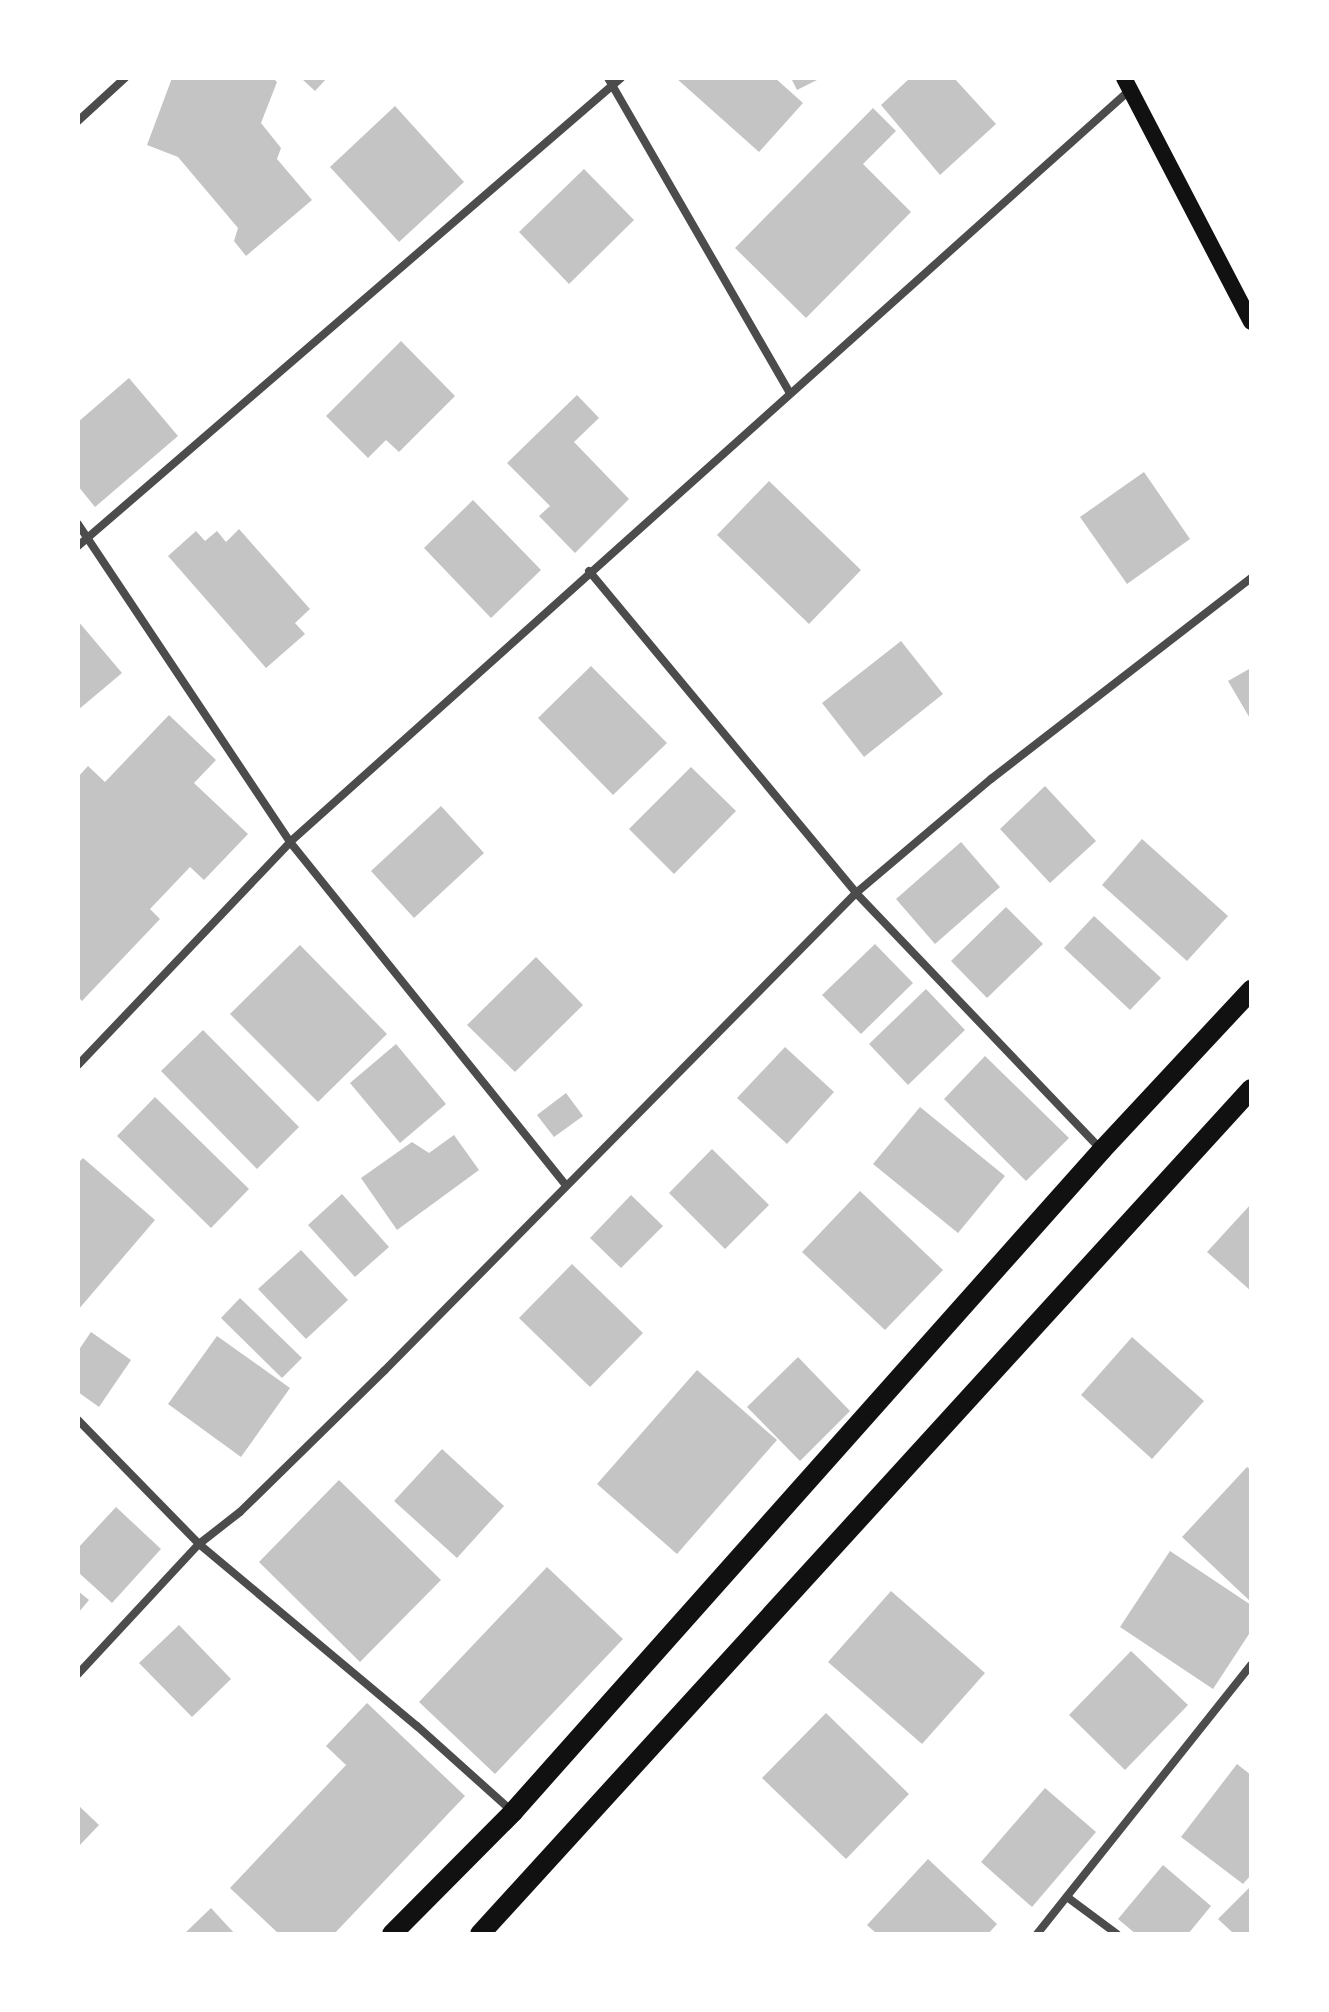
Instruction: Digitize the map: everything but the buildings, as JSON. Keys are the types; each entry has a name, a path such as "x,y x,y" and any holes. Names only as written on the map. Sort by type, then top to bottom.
{"main road":[{"path":"1127,84 1251,322"},
{"path":"392,1934 513,1812 1102,1150 1251,990"},
{"path":"480,1934 1251,1089"}],"street":[{"path":"78,121 125,78"},
{"path":"78,546 610,82 621,78"},
{"path":"610,82 790,393"},
{"path":"80,1059 290,842 790,393 1127,84"},
{"path":"78,524 290,842 566,1185"},
{"path":"589,571 856,893 1102,1150"},
{"path":"78,1674 199,1544 251,1501 856,893 991,779 1251,578"},
{"path":"78,1420 199,1544 417,1726 513,1812"},
{"path":"1037,1934 1251,1665"},
{"path":"1067,1897 1117,1934"}]}
